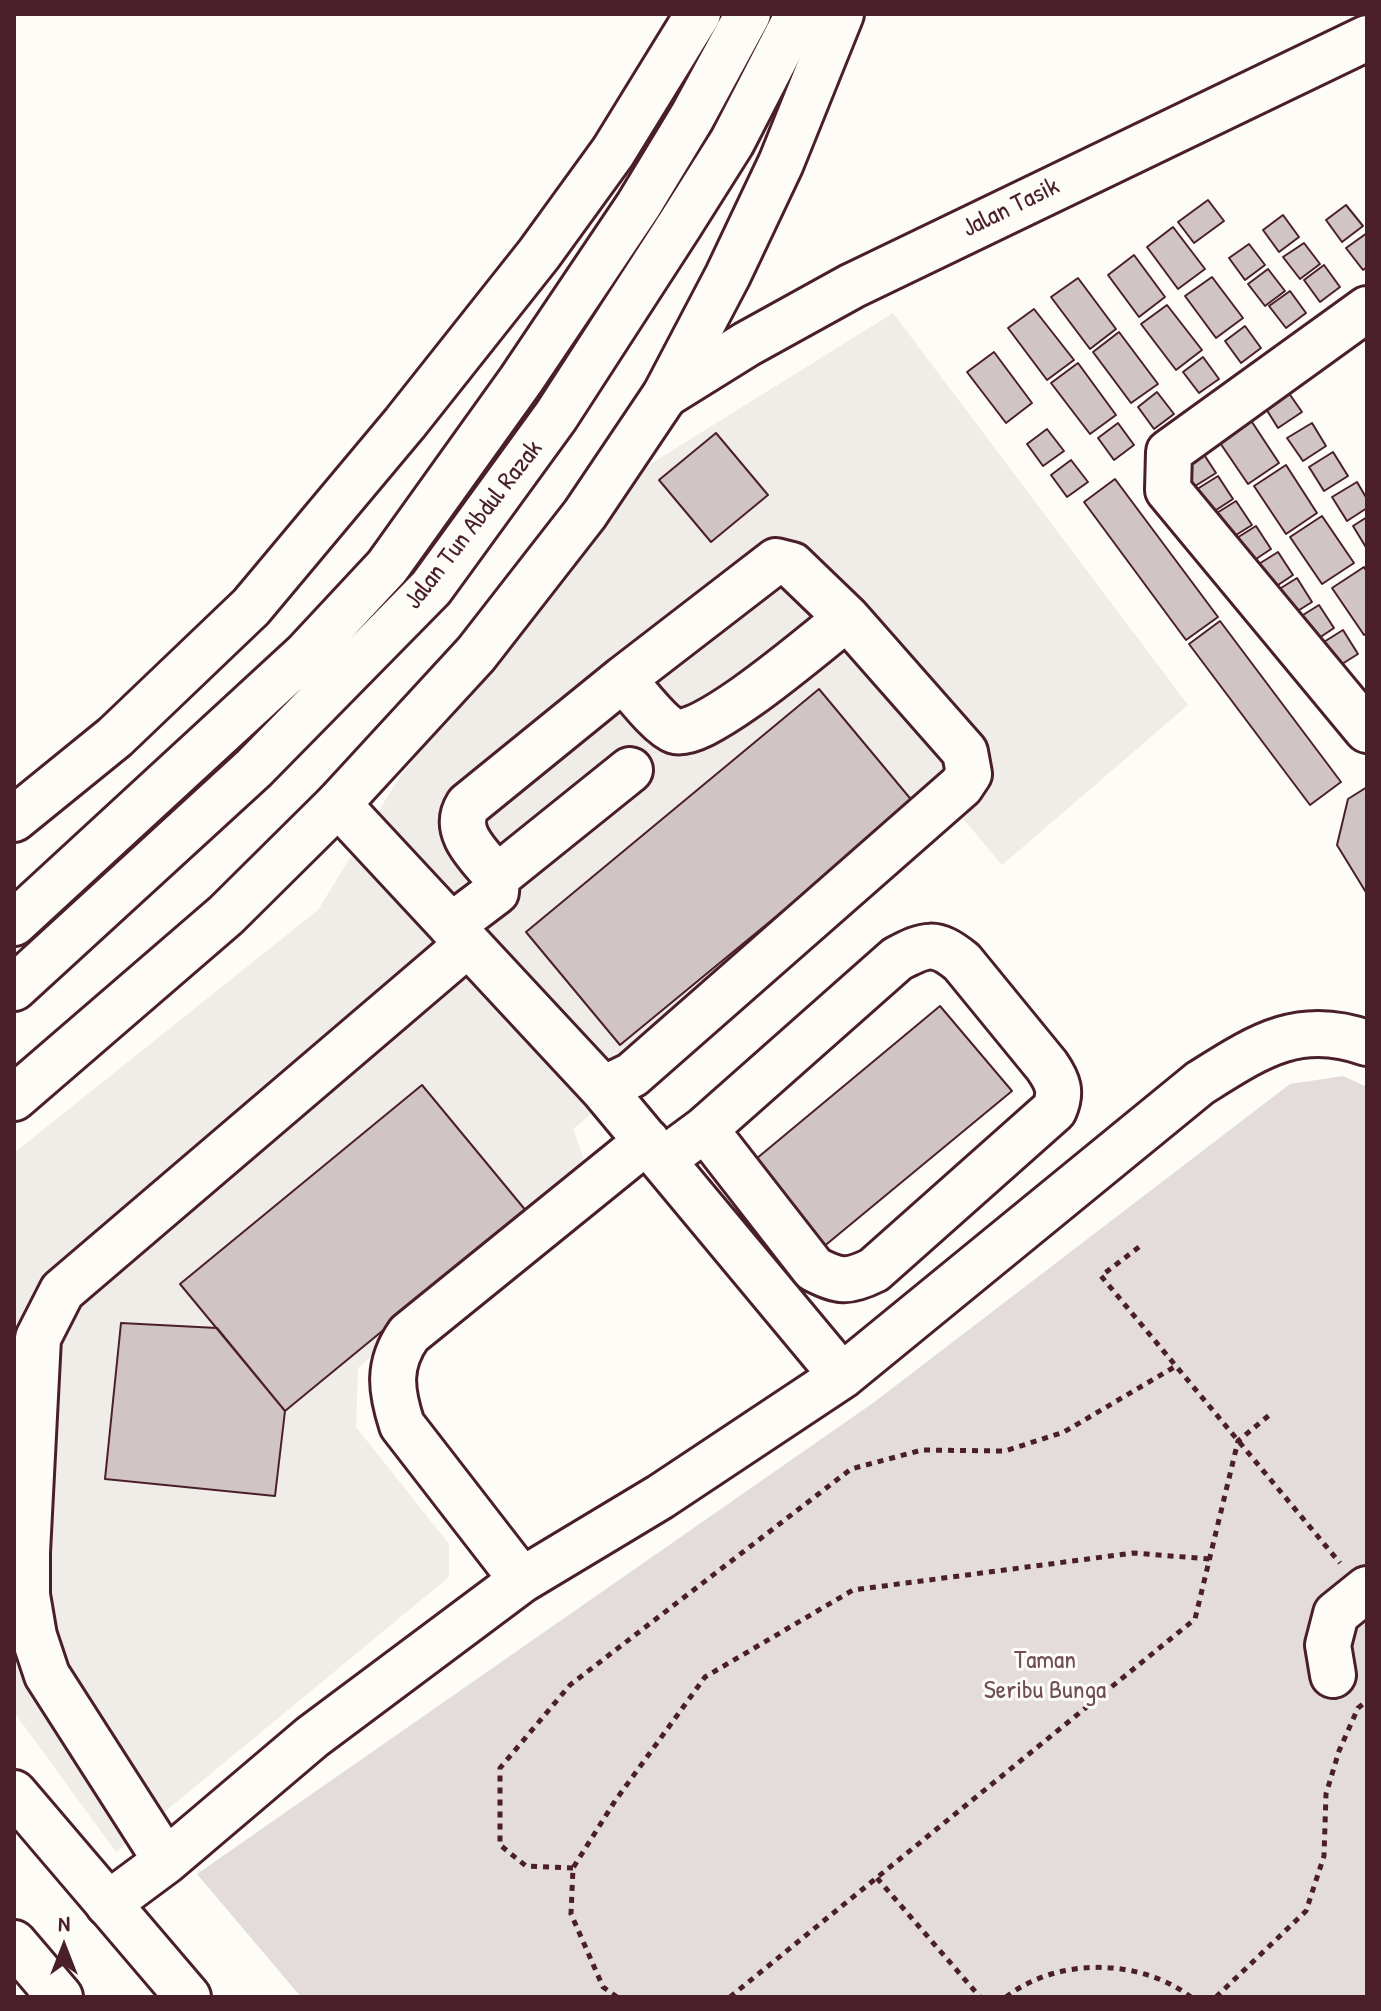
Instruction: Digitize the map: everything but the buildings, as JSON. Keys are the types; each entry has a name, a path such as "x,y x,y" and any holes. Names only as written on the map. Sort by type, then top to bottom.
{"main road":[{"path":"14,819 115,737 260,595 405,423 539,254 613,152 698,14"},
{"name":"Jalan Tun Abdul Razak","path":"14,923 305,655 387,567 521,380 638,206 692,117 748,14"},
{"name":"Jalan Tun Abdul Razak","path":"14,988 254,768 431,588 556,416 679,226 732,142 798,14"},
{"path":"14,1098 226,915 338,804 476,654 585,514 665,395 728,275 781,163 841,14"},
{"name":"Jalan Tasik","path":"665,395 747,344 852,286 1367,38"},
{"path":"1367,309 1169,452 1168,490 1367,730"},
{"path":"166,1861 47,1675 34,1636 27,1595 27,1552 38,1338 62,1291 460,935 496,892 497,877 463,835 462,815 468,805 623,679 776,561 792,565 847,618 965,752 969,774 961,786 632,1075 603,1089"},
{"path":"623,679 666,725 676,731 694,729 750,695 847,618"},
{"path":"497,877 630,770"},
{"path":"338,804 603,1089 842,1376"},
{"path":"522,1580 402,1425 394,1400 393,1370 398,1350 409,1334 655,1151 705,1129 897,959 922,946 946,949 962,962 1058,1082 1059,1097 1054,1110 874,1270 856,1279 835,1280 814,1269 705,1129"},
{"path":"108,1904 166,1861 312,1737 522,1580 660,1497 842,1376 1200,1083 1256,1048 1305,1033 1367,1043"},
{"path":"1333,1675 1328,1645 1336,1614 1366,1590"},
{"path":"14,1793 188,1997"},
{"path":"14,1943 60,1997"}],"path":[{"path":"1139,1247 1101,1276 1366,1590"},
{"path":"573,1868 526,1866 500,1845 500,1768 570,1685 851,1469 922,1450 1005,1451 1064,1432 1176,1366"},
{"path":"730,1997 1195,1619 1238,1441 1273,1412"},
{"path":"617,1997 603,1987 571,1914 573,1868 615,1801 705,1677 853,1590 1133,1553 1210,1559"},
{"path":"1216,1997 1306,1911 1324,1856 1326,1794 1345,1737 1358,1708 1367,1701"},
{"path":"877,1878 980,1997"},
{"path":"1006,1997 1040,1978 1068,1969 1097,1967 1127,1969 1155,1977 1191,1997"}],"shaded area":[{"path":"893,313 1188,705 1002,865 960,815 573,1129 587,1168 358,1368 356,1427 449,1544 449,1577 116,1852 14,1712 14,1153 318,910 397,781 638,472"}],"green space":[{"name":"Taman Seribu Bunga","path":"1343,1076 1367,1087 1367,1997 301,1997 197,1874 873,1403 1290,1084"}]}
